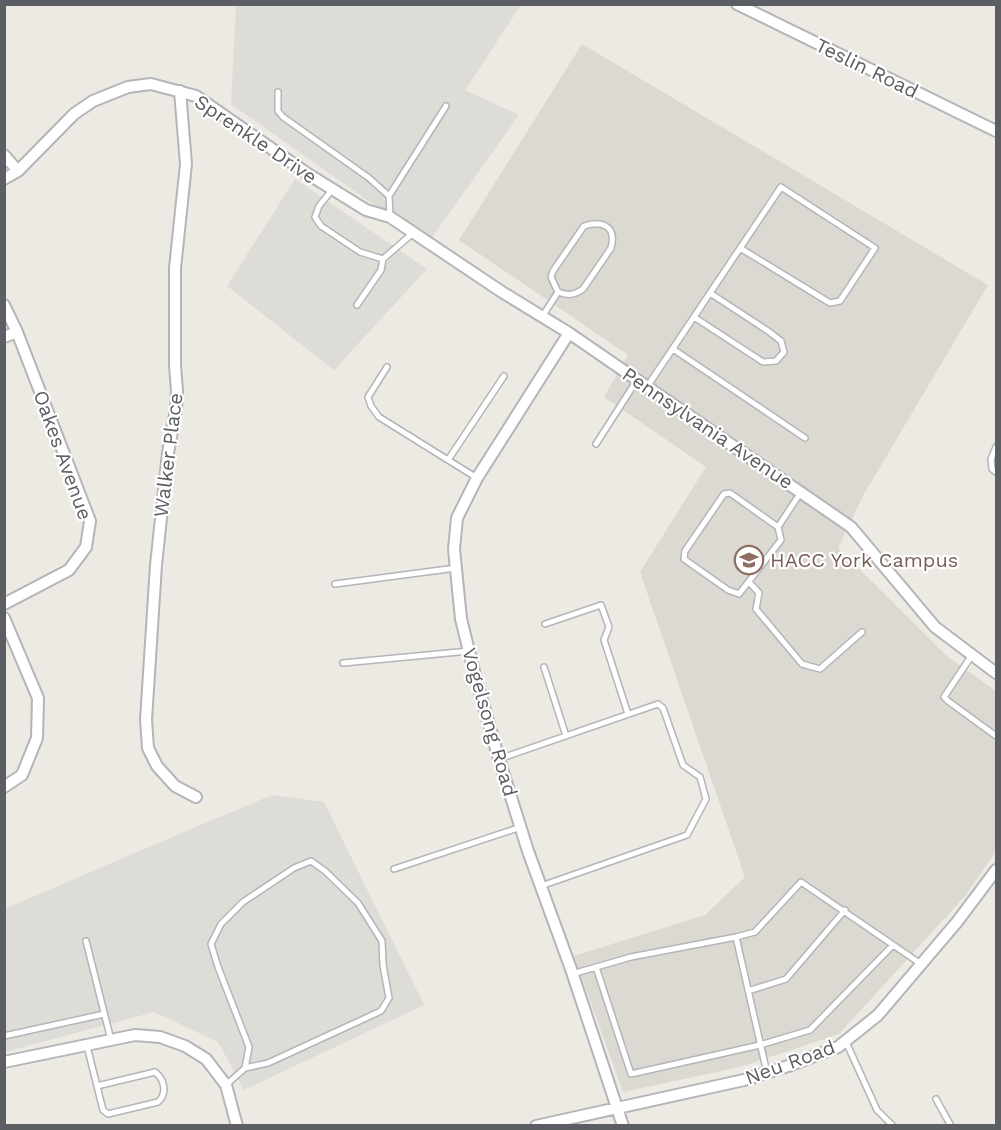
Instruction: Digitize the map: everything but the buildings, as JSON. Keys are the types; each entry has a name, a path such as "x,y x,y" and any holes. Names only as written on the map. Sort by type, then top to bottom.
{"street":[{"name":"Teslin Road","path":"737,4 996,131"},
{"name":"Sprenkle Drive","path":"4,179 18,171 74,114 93,101 128,87 152,84 196,96 332,189 366,210 390,217"},
{"name":"Walker Place","path":"180,92 186,164 175,268 177,391 156,565 146,720 148,748 157,766 175,786 196,797"},
{"path":"4,154 18,171"},
{"name":"Pennsylvania Avenue","path":"390,217 502,292 569,333 851,527 935,627 972,655 994,668"},
{"name":"Oakes Avenue","path":"4,305 17,332 90,521 86,546 69,570 4,604"},
{"path":"4,337 17,332"},
{"name":"Vogelsong Road","path":"569,333 477,478 457,518 454,549 461,619 499,759 623,1125"},
{"path":"4,618 38,698 37,738 22,774 4,787"},
{"name":"Neu Road","path":"536,1125 744,1080 838,1047 878,1015 957,922 996,870"},
{"path":"4,1062 135,1035 160,1037 185,1046 206,1059 226,1085 237,1125"}],"lane":[{"path":"278,92 278,111 283,117 369,178 389,196"},
{"path":"390,217 389,196 447,106"},
{"path":"647,387 781,187 875,248 840,301 830,303 740,249"},
{"path":"332,189 315,217 321,226 360,252 383,259"},
{"path":"600,223 607,226 612,232 611,248 583,289 578,293 567,295 558,292 551,277 553,270 584,226 600,223"},
{"path":"357,305 381,270 383,259 413,233"},
{"path":"543,316 558,292"},
{"path":"694,317 763,362 776,360 784,352 781,341 768,330 710,294"},
{"path":"673,349 805,438"},
{"path":"387,367 368,397 370,406 379,417 477,478"},
{"path":"448,460 504,376"},
{"path":"596,444 637,380"},
{"path":"996,447 991,459 992,469 996,472"},
{"path":"778,526 801,492"},
{"path":"730,493 778,526 781,540 739,594 728,590 684,559 684,552 724,494 730,493"},
{"path":"335,584 456,568"},
{"path":"748,582 759,593 756,609 802,664 820,669 862,632"},
{"path":"545,624 601,605 609,627 604,640 628,714"},
{"path":"343,663 469,651"},
{"path":"972,655 944,697 996,736"},
{"path":"544,667 566,736"},
{"path":"499,759 658,704 663,708 683,765 700,777 706,799 687,835 541,886"},
{"path":"394,869 521,827"},
{"path":"226,1085 245,1068 268,1063 381,1011 389,998 383,965 382,941 358,903 311,861 294,868 243,902 221,924 211,944 249,1047 245,1068"},
{"path":"572,974 632,957 755,932 801,882 921,964"},
{"path":"748,991 786,979 845,910"},
{"path":"736,937 767,1073"},
{"path":"86,941 111,1040"},
{"path":"596,967 631,1074 760,1045 810,1030 893,945"},
{"path":"4,1036 104,1014"},
{"path":"845,1041 877,1110 893,1125"},
{"path":"87,1046 97,1086 103,1110 108,1114 158,1102 165,1092 161,1077 155,1072 97,1086"},
{"path":"936,1099 951,1125"}],"shaded area":[{"path":"236,5 521,5 465,90 519,115 428,243 231,104"},
{"name":"HACC York Campus","path":"582,44 988,285 864,494 838,548 947,656 996,691 996,851 965,896 839,1034 740,1067 623,1092 574,956 705,915 745,877 640,572 706,467 604,397 628,355 459,240"},
{"path":"295,179 427,269 334,370 227,286"},
{"path":"272,795 324,802 424,1005 244,1090 218,1042 154,1012 5,1052 5,909"}],"place":[{"name":"HACC York Campus","path":"749,560"}]}
